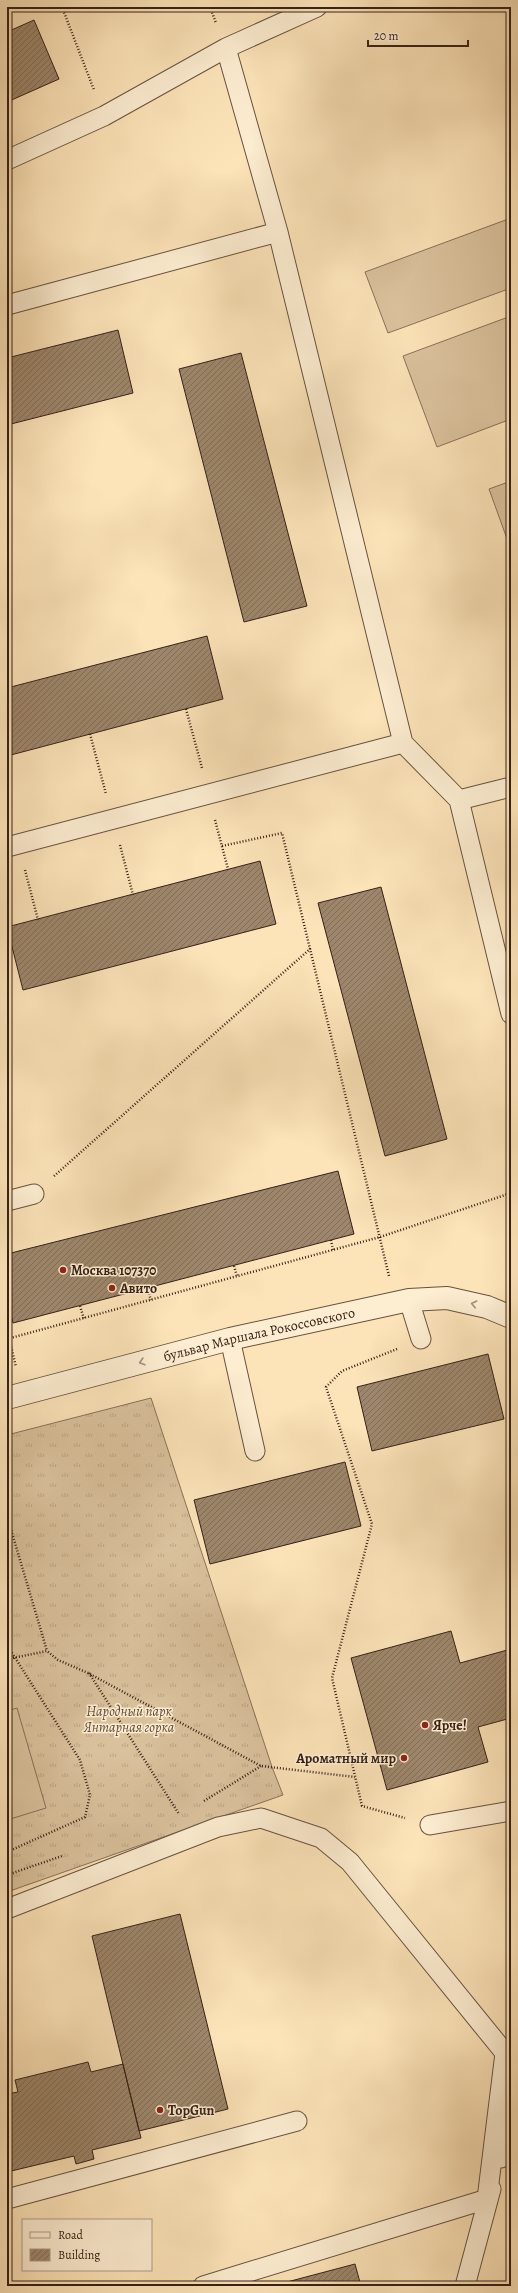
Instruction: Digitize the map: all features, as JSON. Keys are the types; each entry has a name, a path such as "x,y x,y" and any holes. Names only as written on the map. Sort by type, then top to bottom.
{"street":[{"name":"бульвар Маршала Рокоссовского","path":"7,1398 230,1339 402,1301 447,1298 487,1307 511,1317"}],"lane":[{"path":"7,160 104,116 226,48 317,7"},
{"path":"226,48 278,232 404,744 459,800 511,1014"},
{"path":"7,305 278,232"},
{"path":"7,847 404,744"},
{"path":"459,800 511,787"},
{"path":"7,1201 34,1194"},
{"path":"402,1301 421,1339"},
{"path":"230,1339 255,1451"},
{"path":"430,1825 511,1811"},
{"path":"7,1909 218,1827 261,1818 321,1838 350,1862 505,2053 487,2199"},
{"path":"7,2199 297,2120"},
{"path":"464,2286 487,2199 511,2129"},
{"path":"203,2286 487,2199"}],"path":[{"path":"62,7 104,116"},
{"path":"222,846 282,833 380,1237 402,1301"},
{"path":"34,1194 310,948"},
{"path":"7,1339 380,1237 511,1193"},
{"path":"331,1240 333,1250"},
{"path":"234,1266 237,1276"},
{"path":"146,1288 151,1300"},
{"path":"80,1306 84,1319"},
{"path":"421,1339 342,1371 326,1387 372,1524 332,1678 355,1777 362,1806 430,1825"},
{"path":"7,1516 8,1526 47,1651 58,1660 88,1673 261,1766 355,1777"},
{"path":"7,1645 13,1658 80,1760 90,1795 85,1817 7,1852"},
{"path":"13,1658 47,1651"},
{"path":"88,1673 180,1816 173,1818"},
{"path":"200,1803 261,1766"},
{"path":"7,1875 67,1854"}],"green space":[{"path":"511,218 511,288 388,333 365,272"},
{"path":"511,316 511,419 437,447 403,356"},
{"path":"511,481 511,550 489,489"},
{"name":"Народный парк Янтарная горка","path":"151,1398 272,1767 283,1795 7,1892 7,1435"},
{"path":"17,1708 46,1808 7,1820 7,1711"}],"building":[{"path":"34,20 59,79 7,102 7,32"},
{"path":"118,330 133,393 7,425 7,358"},
{"path":"241,353 307,606 244,622 179,369"},
{"path":"207,636 223,699 7,756 7,688"},
{"path":"260,861 276,924 23,990 7,927"},
{"path":"381,887 447,1139 385,1156 318,903"},
{"path":"338,1171 354,1234 13,1323 7,1299 7,1254"},
{"path":"488,1354 504,1419 372,1451 357,1387"},
{"path":"345,1462 361,1526 210,1564 194,1500"},
{"path":"451,1631 460,1663 511,1649 511,1718 478,1727 488,1762 387,1790 351,1658"},
{"path":"180,1914 228,2109 139,2131 92,1936"},
{"path":"88,2062 91,2072 123,2064 141,2138 92,2150 94,2159 76,2164 74,2156 7,2172 7,2094 18,2092 15,2080"},
{"path":"355,2264 361,2286 288,2286 287,2282"}],"place":[{"name":"Москва 107370","path":"63,1270"},
{"name":"Авито","path":"112,1288"},
{"name":"Ярче!","path":"425,1725"},
{"name":"Ароматный мир","path":"404,1758"},
{"name":"TopGun","path":"160,2110"}]}
